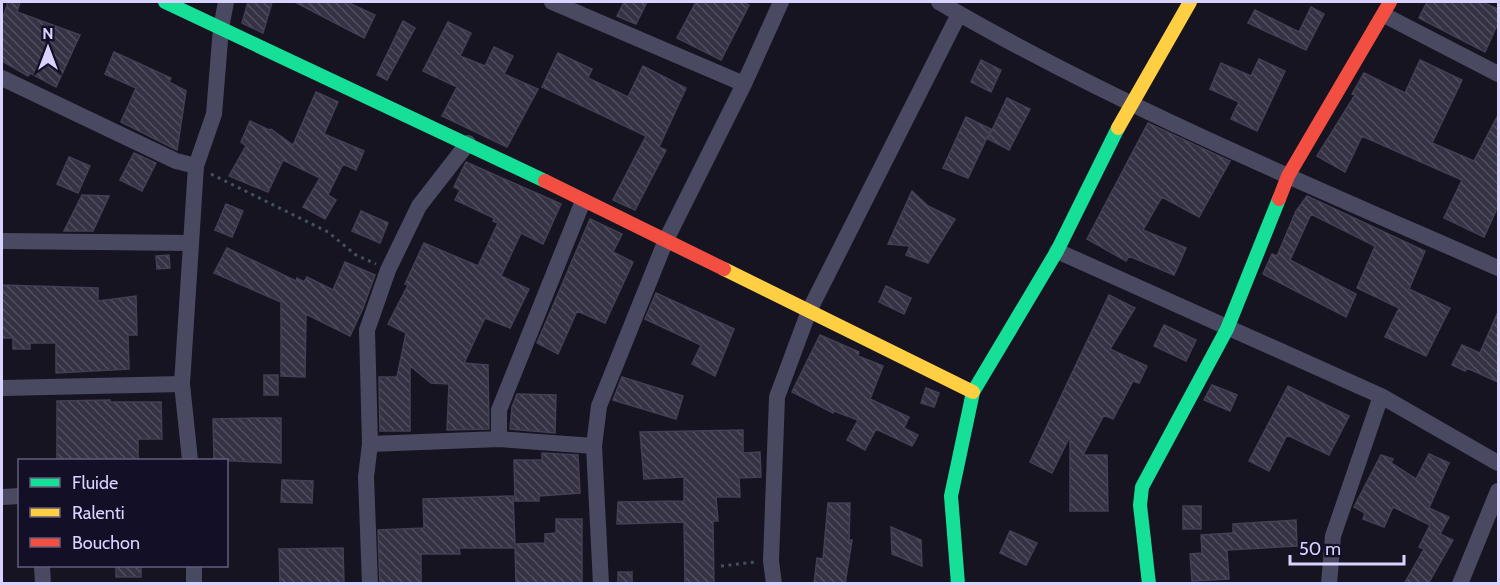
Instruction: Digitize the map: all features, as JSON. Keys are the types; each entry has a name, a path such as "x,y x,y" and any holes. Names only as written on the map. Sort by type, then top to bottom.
{"street":[{"path":"165,2 468,143 973,393"},
{"path":"190,459 182,384 196,166 214,114 220,28 226,2"},
{"path":"552,2 744,84"},
{"path":"601,584 594,446 599,406 666,240 744,84 781,2"},
{"path":"939,2 1130,103 1288,176 1498,268"},
{"path":"958,584 951,496 973,393 1057,251 1130,103 1190,2"},
{"path":"1149,584 1140,505 1142,487 1227,328 1288,176 1387,8 1498,74"},
{"path":"774,584 771,561 777,397 809,311 959,14"},
{"path":"2,78 176,161 196,166"},
{"path":"370,584 366,477 370,444 367,330 388,270 418,206 468,143"},
{"path":"499,439 499,410 584,201"},
{"path":"2,241 191,243"},
{"path":"1057,251 1381,396 1498,463"},
{"path":"2,388 182,384"},
{"path":"1329,584 1333,536 1381,396"},
{"path":"370,444 499,439 594,446"},
{"path":"1460,584 1498,491"},
{"path":"2,496 18,496"},
{"path":"42,567 43,584"},
{"path":"194,567 194,584"}],"path":[{"path":"196,166 328,232 357,255 388,270"},
{"path":"721,566 771,561"}],"building":[{"path":"8,2 20,2 17,12 80,35 56,87 30,73 28,76 2,61 2,20"},
{"path":"248,2 272,2 263,33 242,23"},
{"path":"295,2 347,2 375,15 364,38"},
{"path":"624,2 647,2 636,24 617,16"},
{"path":"696,2 742,2 749,5 721,60 677,38"},
{"path":"1427,2 1482,2 1498,9 1498,23 1485,52 1419,18"},
{"path":"1311,7 1324,14 1306,50 1248,23 1255,10 1299,32"},
{"path":"403,21 415,28 387,80 377,75"},
{"path":"448,22 471,33 460,56 485,66 494,47 513,56 504,74 538,89 507,147 442,116 457,87 423,71"},
{"path":"114,52 171,78 169,82 186,91 177,150 121,122 136,88 105,74"},
{"path":"558,53 592,69 588,78 628,97 643,66 686,88 659,147 666,150 635,210 613,200 646,136 542,87"},
{"path":"1259,59 1285,71 1257,131 1231,119 1239,102 1210,89 1221,63 1251,76"},
{"path":"981,60 1001,70 991,92 971,82"},
{"path":"1420,60 1462,80 1432,143 1474,161 1498,115 1498,206 1484,237 1444,218 1462,180 1362,136 1345,172 1317,156 1355,95 1352,94 1364,73 1405,93"},
{"path":"316,92 338,102 324,134 364,151 356,170 343,164 328,195 336,200 325,219 303,207 320,178 283,160 268,192 229,176 246,146 241,142 250,121 271,129 293,145"},
{"path":"1007,98 1030,109 1009,150 988,139"},
{"path":"966,117 991,129 968,178 943,168"},
{"path":"1148,123 1230,161 1199,217 1162,197 1143,230 1186,248 1174,275 1129,256 1126,261 1087,239"},
{"path":"134,153 156,163 142,191 120,180"},
{"path":"69,157 90,166 78,193 57,184"},
{"path":"466,162 561,204 543,244 521,233 501,276 529,289 510,328 485,318 464,363 488,365 489,429 447,430 449,384 431,383 410,366 410,431 380,431 379,377 397,377 406,333 388,324 408,285 405,284 424,243 478,266 498,223 493,221 494,218 455,200 460,190 454,187"},
{"path":"912,191 928,206 955,219 928,263 906,255 910,246 888,244"},
{"path":"82,195 109,196 93,231 64,231"},
{"path":"1307,196 1425,251 1409,289 1450,308 1426,356 1385,337 1399,308 1357,288 1375,246 1311,214 1290,260 1356,294 1346,317 1263,274 1272,254 1277,256 1296,211"},
{"path":"226,204 243,211 232,237 215,230"},
{"path":"361,211 388,223 380,243 352,231"},
{"path":"590,219 622,234 613,252 633,262 605,323 577,311 558,354 537,343"},
{"path":"227,248 296,281 297,278 304,282 307,277 333,290 345,262 375,275 350,336 306,314 305,377 281,376 281,302 214,273"},
{"path":"169,255 170,268 157,269 156,256"},
{"path":"2,285 98,288 98,301 136,296 137,335 128,335 129,369 56,373 56,343 30,343 30,349 13,349 13,338 2,338"},
{"path":"886,286 911,298 904,314 879,302"},
{"path":"656,293 734,329 715,376 692,364 701,345 645,319"},
{"path":"1109,295 1135,308 1110,349 1147,366 1139,383 1133,381 1113,419 1104,415 1083,455 1107,455 1108,511 1070,511 1070,436 1052,473 1030,462"},
{"path":"1498,312 1498,382 1467,368 1465,371 1452,365 1462,345 1480,353"},
{"path":"1164,325 1196,340 1186,361 1154,346"},
{"path":"820,335 859,352 858,356 883,366 870,399 909,417 904,428 918,435 912,446 876,429 865,450 847,440 858,420 834,411 833,413 792,392"},
{"path":"264,375 278,375 278,395 264,395"},
{"path":"622,377 683,396 676,419 613,400"},
{"path":"1212,385 1237,395 1230,411 1204,400"},
{"path":"1288,386 1349,416 1329,455 1287,435 1269,471 1249,461"},
{"path":"926,388 939,393 934,407 921,403"},
{"path":"517,394 556,395 555,433 510,429 512,407"},
{"path":"57,401 161,402 162,439 138,439 138,459 57,459"},
{"path":"281,418 281,463 214,459 213,419"},
{"path":"743,430 743,453 760,452 761,477 739,478 740,497 716,497 718,521 713,521 714,584 685,584 684,522 617,524 618,502 684,501 684,477 644,479 640,432"},
{"path":"542,453 578,455 580,493 539,496 539,501 515,501 514,460 542,460"},
{"path":"1429,454 1449,463 1429,508 1449,517 1440,534 1453,540 1428,584 1404,584 1424,549 1419,547 1430,525 1393,507 1384,527 1363,519 1365,513 1354,507 1381,455 1393,459 1391,463 1416,479"},
{"path":"282,480 313,481 312,503 281,502"},
{"path":"513,496 515,544 545,543 545,534 556,533 556,519 582,519 582,584 516,584 515,548 459,548 460,554 421,554 421,584 380,584 378,530 424,528 423,499"},
{"path":"828,503 850,503 849,540 852,540 845,584 814,584 817,558 823,559"},
{"path":"1183,506 1201,506 1201,529 1183,529"},
{"path":"1296,520 1297,546 1227,550 1229,579 1192,581 1190,554 1202,553 1201,535 1233,533 1233,524"},
{"path":"891,527 921,540 922,566 892,554"},
{"path":"1010,531 1037,543 1026,565 1000,553"},
{"path":"343,548 344,584 280,584 279,549"},
{"path":"116,567 141,567 141,577 116,577"},
{"path":"618,572 632,572 632,584 618,584"}],"traffic: fast":[{"path":"165,2 545,181"},
{"path":"958,584 951,496 973,392 1057,251 1118,128"},
{"path":"1149,584 1140,505 1142,487 1227,329 1279,199"}],"traffic: slow":[{"path":"1118,128 1190,2"},
{"path":"724,269 973,392"}],"traffic: jam":[{"path":"1279,199 1288,176 1390,2"},
{"path":"545,181 724,269"}]}
